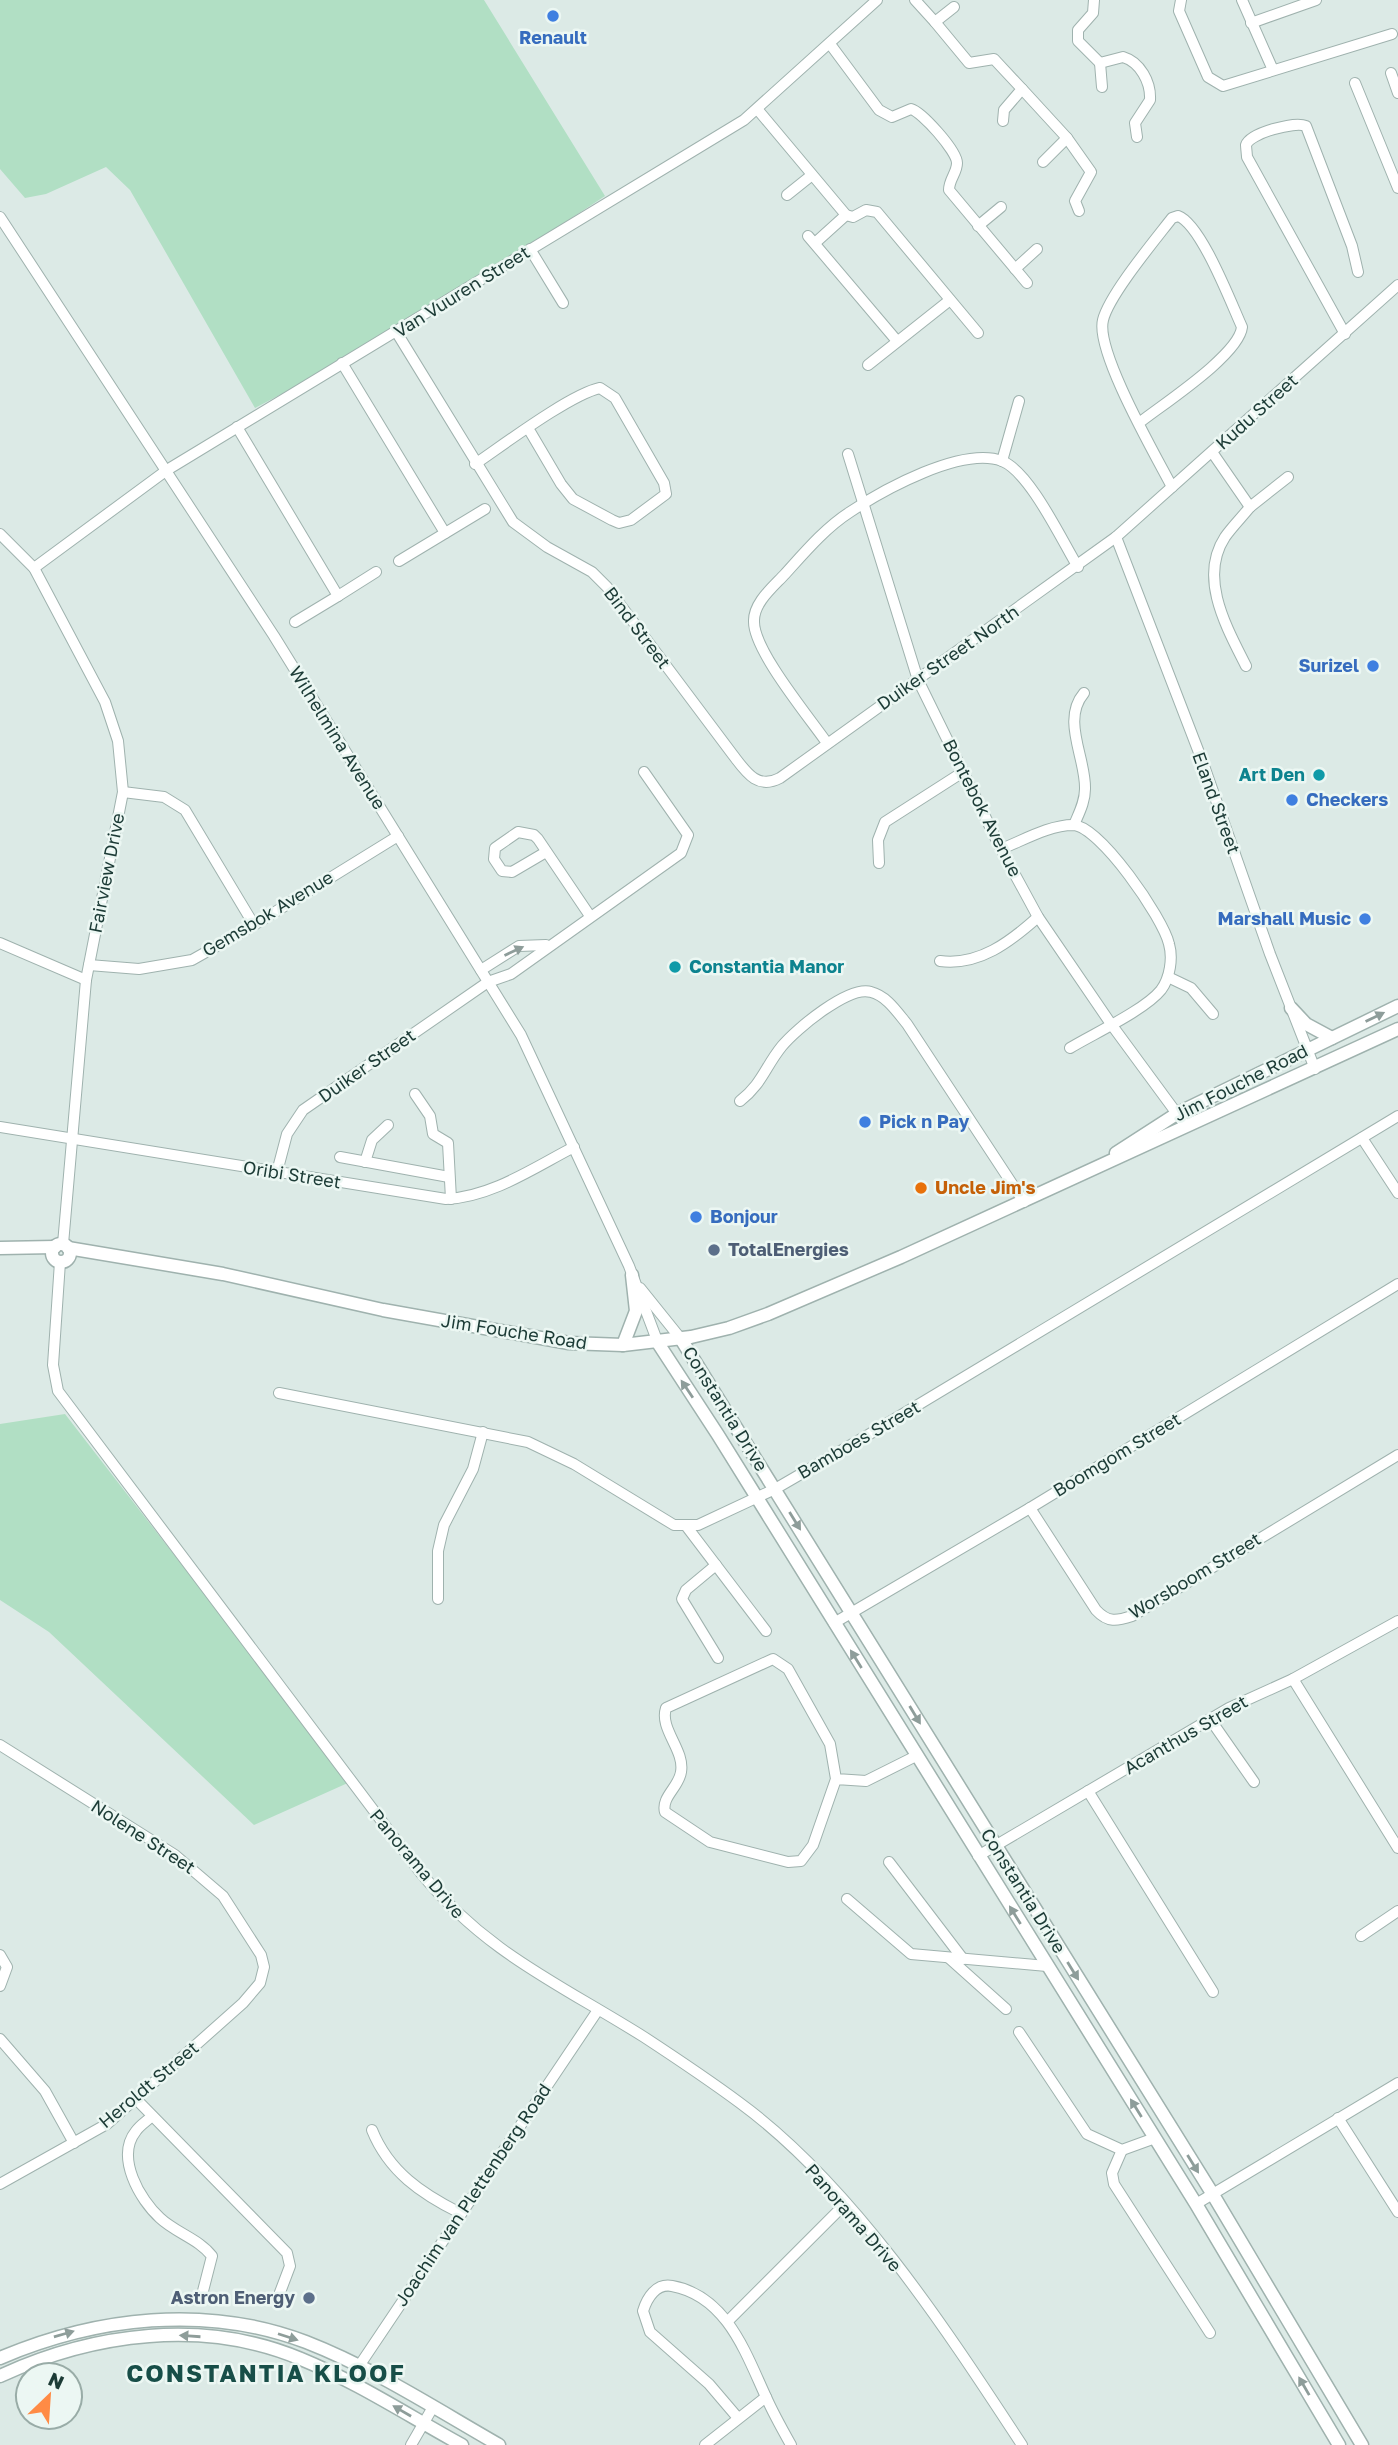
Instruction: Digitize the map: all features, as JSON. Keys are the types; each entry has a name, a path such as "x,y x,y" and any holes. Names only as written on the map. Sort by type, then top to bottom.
{"street":[{"name":"Van Vuuren Street","path":"34,568 167,470 342,363 397,333 758,110 877,0"},
{"path":"915,0 969,63 994,59 1067,138 1091,172 1075,201 1079,211"},
{"path":"1094,0 1093,13 1076,35 1082,47 1100,63 1102,87"},
{"path":"1181,0 1179,11 1208,78 1227,86 1392,34"},
{"path":"1242,0 1273,70"},
{"path":"1251,23 1316,0"},
{"path":"935,22 954,7"},
{"path":"830,44 880,110 892,117 915,109 930,124 956,156 956,169 949,190 1027,283"},
{"path":"1100,63 1122,57 1136,64 1144,75 1150,100 1135,123 1137,137"},
{"path":"1391,73 1398,93"},
{"path":"1355,83 1398,188"},
{"path":"1003,121 1004,110 1022,89"},
{"path":"758,110 846,215 856,217 870,210 877,212 978,333"},
{"path":"1345,334 1247,157 1246,146 1250,139 1289,124 1306,126 1352,246 1358,272"},
{"path":"1043,162 1067,138"},
{"path":"787,195 812,175"},
{"path":"978,226 1001,207"},
{"path":"846,215 811,240 897,341"},
{"path":"1139,423 1229,351 1241,334 1242,327 1200,240 1190,223 1178,216 1172,218 1112,301 1104,316 1101,330 1105,347 1139,423 1172,487"},
{"name":"Wilhelmina Avenue","path":"0,217 167,470 521,1035 634,1279 658,1343"},
{"path":"530,249 563,303"},
{"path":"1015,269 1037,249"},
{"name":"Kudu Street","path":"1116,537 1398,285"},
{"path":"868,365 950,300"},
{"name":"Bind Street","path":"397,333 513,522 524,533 575,560 607,587 751,778 764,783 780,778"},
{"path":"342,363 445,533"},
{"path":"475,464 528,428 592,389 607,390 615,398 664,483 666,494 631,520 619,523 612,520 573,499 561,484 528,428"},
{"path":"1002,461 1019,401"},
{"path":"237,427 338,596"},
{"path":"1212,452 1250,508"},
{"name":"Bontebok Avenue","path":"848,454 918,680 1001,849 1038,917 1111,1024 1186,1126"},
{"path":"827,743 760,645 753,620 757,606 836,523 902,484 962,459 1002,461 1023,479 1078,567"},
{"path":"1246,666 1215,593 1214,567 1225,537 1250,508 1288,477"},
{"path":"399,561 485,509"},
{"name":"Fairview Drive","path":"0,534 34,568 105,702 118,741 122,792 86,980 61,1252"},
{"name":"Duiker Street North","path":"780,778 1078,567 1116,537"},
{"name":"Eland Street","path":"1116,537 1203,763 1315,1069"},
{"path":"295,622 376,572"},
{"path":"1074,825 1086,786 1075,721 1075,707 1084,693"},
{"name":"Duiker Street","path":"277,1172 287,1134 303,1110 488,982 507,976 686,847 688,835 643,772"},
{"path":"879,863 878,840 885,822 963,772"},
{"path":"122,792 164,797 185,810 254,925"},
{"path":"1001,849 1043,832 1074,825 1097,837 1159,922 1170,946 1168,977 1153,998 1070,1048"},
{"path":"546,852 512,872 502,871 494,859 495,848 518,832 534,835 546,852 590,916"},
{"name":"Gemsbok Avenue","path":"89,965 139,969 192,960 398,836"},
{"path":"940,961 954,963 987,955 1038,917"},
{"path":"0,943 86,980"},
{"path":"481,970 519,946 550,944"},
{"path":"1168,977 1191,988 1213,1014"},
{"path":"740,1101 759,1085 776,1053 795,1033 845,997 861,990 870,991 886,1000 907,1024 1024,1202"},
{"name":"Jim Fouche Road","path":"1089,1171 1178,1113 1398,1006"},
{"path":"1292,1008 1311,1028 1332,1038"},
{"name":"Jim Fouche Road","path":"0,1248 120,1257 223,1275 525,1337 569,1343 658,1343 720,1331 768,1314 1024,1202 1398,1029"},
{"path":"415,1094 430,1116 433,1134 448,1143 451,1199"},
{"name":"Bamboes Street","path":"687,1527 775,1489 1398,1116"},
{"path":"365,1162 372,1140 388,1125"},
{"name":"Oribi Street","path":"0,1127 451,1199 486,1191 574,1147"},
{"path":"1362,1138 1398,1193"},
{"path":"340,1157 449,1177"},
{"name":"Jim Fouche Road","path":"0,1254 61,1252"},
{"name":"Panorama Drive","path":"61,1252 52,1365 55,1383 65,1401 301,1718 443,1900 508,1956 598,2010 741,2105 779,2135 846,2203 972,2368 1022,2445"},
{"path":"623,1345 636,1311 634,1279"},
{"name":"Wilhelmina Avenue","path":"634,1279 681,1339"},
{"name":"Boomgom Street","path":"834,1623 1030,1508 1398,1284"},
{"name":"Constantia Drive","path":"681,1339 1212,2193 1362,2445"},
{"name":"Constantia Drive","path":"658,1343 1196,2204 1339,2445"},
{"path":"279,1394 528,1442 574,1464 662,1519 687,1527 766,1632"},
{"path":"438,1598 438,1551 444,1525 473,1469 483,1432"},
{"name":"Worsboom Street","path":"1030,1508 1096,1610 1103,1617 1119,1621 1132,1616 1398,1455"},
{"path":"716,1565 686,1590 682,1599 719,1658"},
{"name":"Acanthus Street","path":"978,1856 1210,1719 1293,1679 1398,1622"},
{"path":"764,1661 782,1661 830,1744 836,1779 813,1845 801,1861 788,1863 728,1849 710,1842 665,1812 665,1801 678,1783 682,1767 665,1713 670,1705 764,1661"},
{"path":"1293,1679 1398,1848"},
{"path":"1210,1719 1254,1782"},
{"name":"Nolene Street","path":"0,1745 194,1869 223,1896 261,1955"},
{"path":"836,1779 866,1781 916,1756"},
{"path":"1088,1791 1213,1992"},
{"path":"889,1862 963,1959"},
{"path":"846,1899 906,1952 1047,1966"},
{"path":"1361,1936 1398,1911"},
{"path":"0,1955 7,1967 0,1986"},
{"name":"Heroldt Street","path":"0,2184 107,2124 136,2099 253,1992 264,1975 261,1955"},
{"path":"949,1958 1006,2009"},
{"name":"Joachim van Plettenberg Road","path":"349,2381 598,2010"},
{"path":"1020,2032 1087,2134 1122,2150 1155,2138"},
{"path":"0,2039 45,2091 74,2143"},
{"path":"1196,2204 1398,2083"},
{"path":"136,2099 288,2253 290,2266 279,2295"},
{"path":"152,2116 136,2131 130,2143 131,2172 138,2192 160,2218 206,2248 212,2256 203,2291"},
{"path":"1338,2118 1398,2212"},
{"path":"372,2130 380,2149 402,2175 430,2198 460,2213"},
{"path":"1122,2150 1112,2174 1114,2184 1210,2333"},
{"path":"728,2321 846,2203"},
{"path":"738,2418 709,2384 650,2332 643,2311 649,2296 656,2290 675,2286 699,2297 728,2321 791,2445"},
{"path":"0,2358 67,2333 113,2324 168,2319 228,2323 274,2332 358,2366 499,2445"},
{"path":"0,2376 82,2346 119,2339 175,2335 262,2346 299,2358 349,2381 462,2445"},
{"path":"705,2445 766,2397"},
{"path":"411,2445 433,2407"}],"green space":[{"path":"0,0 484,0 605,196 397,333 255,408 130,190 106,167 46,194 25,198 0,169"},
{"path":"65,1414 350,1782 254,1825 49,1632 0,1600 0,1424"}],"place":[{"name":"Renault","path":"553,16"},
{"name":"Surizel","path":"1373,666"},
{"name":"Art Den","path":"1319,775"},
{"name":"Checkers","path":"1292,800"},
{"name":"Marshall Music","path":"1365,919"},
{"name":"Constantia Manor","path":"675,967"},
{"name":"Pick n Pay","path":"865,1122"},
{"name":"Uncle Jim's","path":"921,1188"},
{"name":"Bonjour","path":"696,1217"},
{"name":"TotalEnergies","path":"714,1250"},
{"name":"Astron Energy","path":"309,2298"}],"district":[{"name":"CONSTANTIA KLOOF","path":"266,2374"}]}
